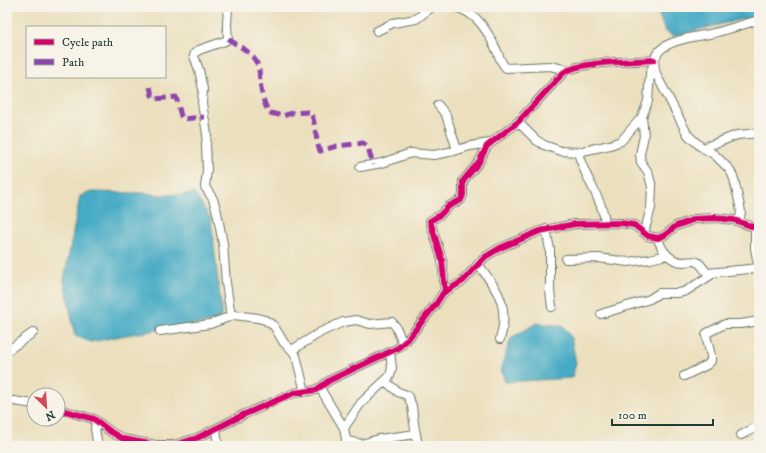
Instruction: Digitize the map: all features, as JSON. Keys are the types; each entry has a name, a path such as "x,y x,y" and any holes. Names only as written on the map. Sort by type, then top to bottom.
{"street":[{"path":"228,7 228,39 199,50 194,56 203,89 202,103 207,134 207,170 205,187 213,199 217,212 223,244 226,283 231,316"},
{"path":"377,31 393,23 416,19 432,7"},
{"path":"455,7 466,11 482,24 506,68 514,69 550,66 568,70"},
{"path":"518,122 536,140 544,145 561,150 578,152 621,141 642,117 648,101 650,73 658,54 665,46 674,41 723,31 759,20"},
{"path":"445,291 442,260 430,222 449,206 461,200 463,196 463,182 479,162 490,143 518,122 558,78 573,67 610,63 654,63"},
{"path":"654,63 664,92 686,132 703,148 715,155 732,174 741,212 739,222"},
{"path":"438,105 446,115 457,150"},
{"path":"642,117 644,136 640,158 648,172 652,187 649,217 644,233"},
{"path":"703,148 737,135 759,133"},
{"path":"360,168 382,164 410,153 434,155 470,146 490,143"},
{"path":"578,152 585,173 602,210 604,223"},
{"path":"66,411 96,421 123,439 156,445 172,446 197,438 258,408 294,393 312,391 320,388 330,380 390,352 403,344 445,291 460,283 485,257 500,248 546,229 574,224 621,222 631,224 653,238 658,238 682,224 695,219 722,218 757,228 754,248 759,269 714,273 705,271 696,261 683,262 667,255 661,248 658,238"},
{"path":"546,229 550,250 550,292 552,307"},
{"path":"566,259 599,258 628,262 667,255"},
{"path":"478,264 497,291 502,306 504,321 500,339"},
{"path":"600,314 650,299 659,293 679,293 686,291 714,273"},
{"path":"160,331 210,324 231,316 245,316 265,320 274,326 284,343 296,356 305,392"},
{"path":"292,350 330,328 351,320 370,324 392,322 396,327 403,344"},
{"path":"684,376 707,365 711,361 712,356 706,335 707,333 728,323 741,324 759,321"},
{"path":"7,352 34,332"},
{"path":"344,428 361,403 385,381 392,372 390,352"},
{"path":"385,381 395,390 408,396 413,408 418,446"},
{"path":"320,388 344,428 347,443 361,444 378,439 416,434"},
{"path":"7,400 26,403"},
{"path":"96,421 95,429 98,446"},
{"path":"741,435 759,426"},
{"path":"216,429 218,446"}],"water":[{"path":"656,7 759,7 759,15 673,36 665,31"},
{"path":"91,192 161,195 195,194 211,219 222,314 218,320 91,342 75,336 64,280 80,196"},
{"path":"537,323 563,326 571,337 576,363 572,378 505,382 501,368 511,338"}],"marked path":[{"path":"228,39 246,51 257,63 263,97 270,113 283,116 291,113 310,112 320,151 337,146 363,143 368,147 373,165"},
{"path":"150,87 152,95 155,99 176,97 183,119 204,117"}],"cycle path":[{"path":"445,291 442,260 430,221 440,215 449,206 461,200 463,195 463,181 479,162 487,146 518,122 563,73 571,69 593,64 654,60"},
{"path":"66,411 94,419 123,439 156,445 174,445 197,438 245,414 294,393 316,390 330,380 398,348 407,340 443,293 463,281 485,257 500,248 540,231 575,224 621,223 634,225 648,236 658,238 665,235 676,226 695,219 715,218 734,220 759,229"}]}
